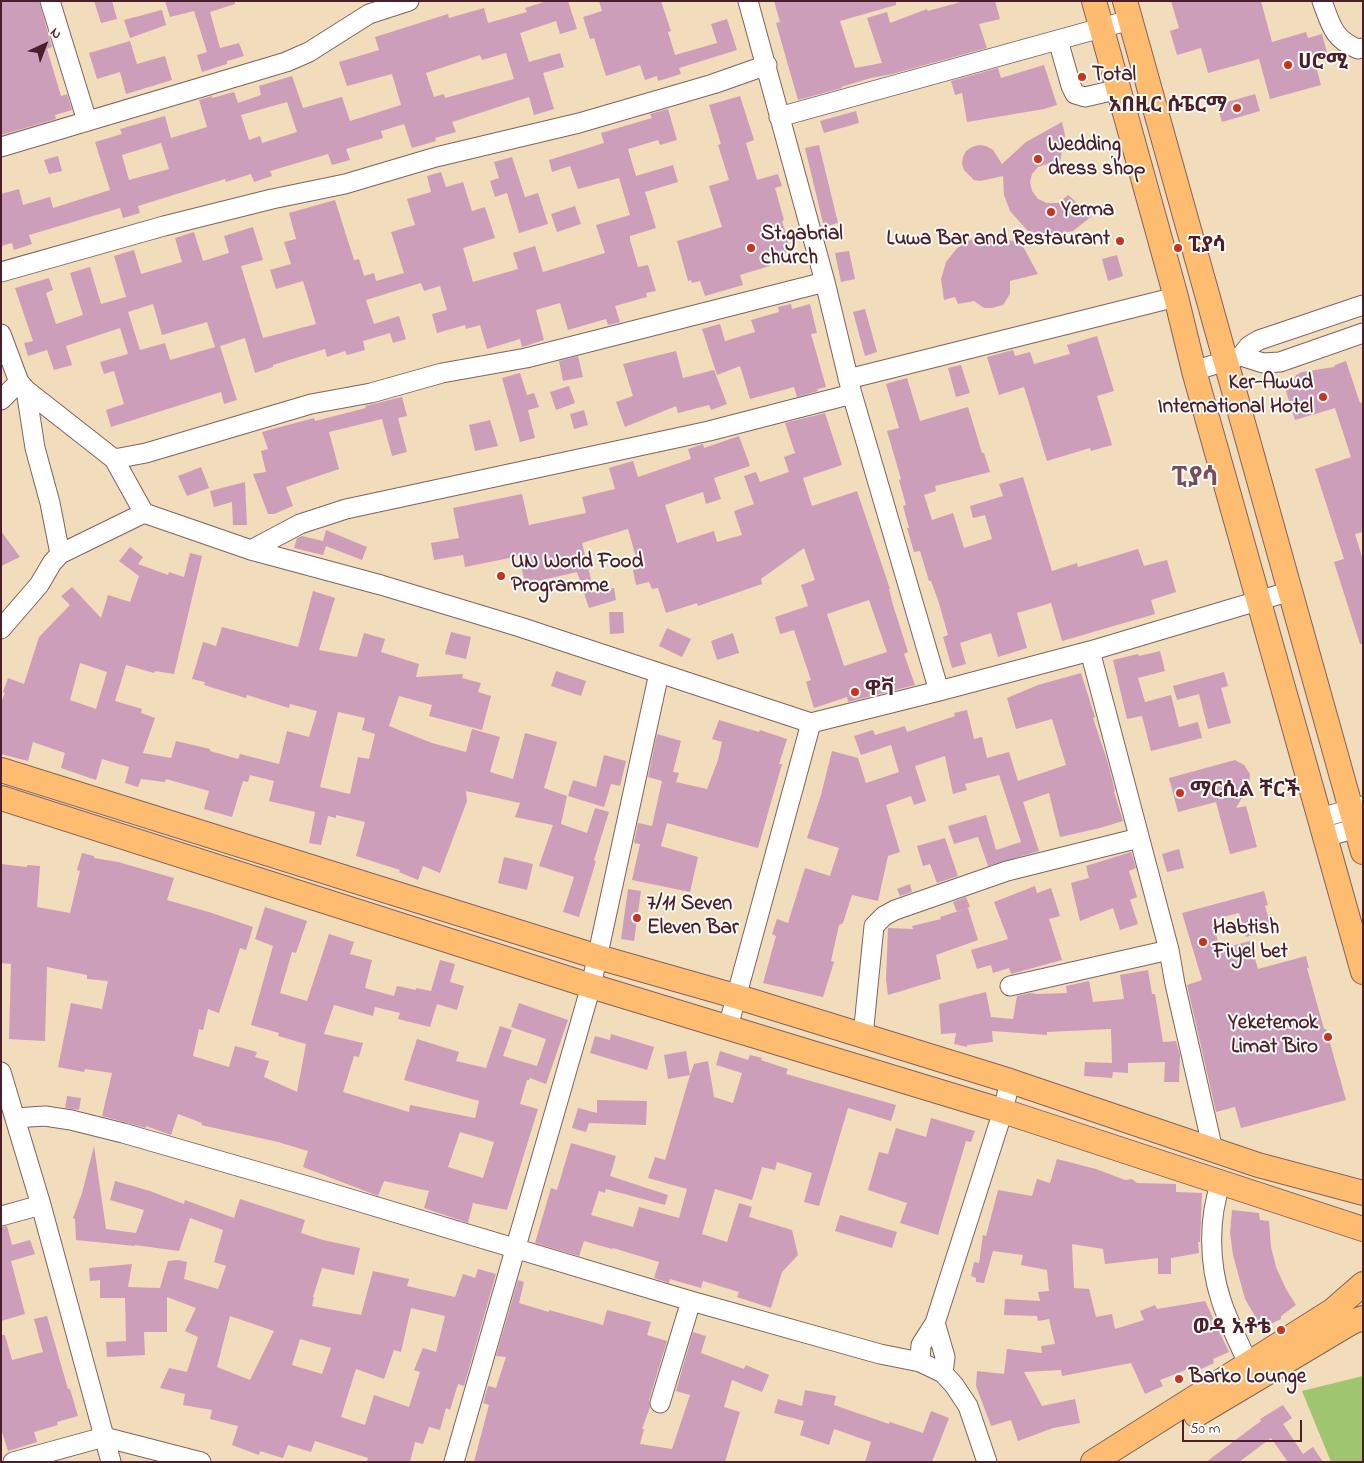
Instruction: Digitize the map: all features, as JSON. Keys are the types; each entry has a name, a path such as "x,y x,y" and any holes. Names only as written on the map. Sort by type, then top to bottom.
{"main road":[{"path":"1094,1 1176,297 1194,371 1363,972"},
{"path":"1127,11 1233,358 1291,591 1358,817 1363,852"},
{"path":"1,770 598,957 735,996 1010,1081 1258,1165 1356,1189"},
{"path":"1,798 592,986 1003,1111 1363,1229"},
{"path":"322,900 331,873"},
{"path":"1093,1462 1332,1311 1363,1284"},
{"path":"1123,1462 1196,1415 1352,1322 1363,1318"}],"street":[{"path":"50,1 87,121"},
{"path":"1,147 286,62 309,52 369,14 409,1"},
{"path":"748,1 825,282 850,386 939,691"},
{"path":"1322,1 1333,31 1341,40 1358,49 1363,48"},
{"path":"779,117 1101,28 1127,11"},
{"path":"1058,40 1070,86 1076,94 1085,97 1118,89"},
{"path":"1,272 164,226 272,199 345,184 436,157 578,123 713,84 766,65"},
{"path":"114,459 146,453 311,404 371,393 442,373 526,358 825,282"},
{"path":"251,550 300,524 346,509 709,431 850,386 1176,297"},
{"path":"1194,371 1233,358 1259,340 1363,305"},
{"path":"1233,358 1263,363 1280,362 1363,333"},
{"path":"1,334 22,386 60,554"},
{"path":"22,386 114,459 144,513 251,550 520,627 811,723 1090,651 1291,591"},
{"path":"1,400 22,386"},
{"path":"1,629 39,585 52,563 60,554 144,513"},
{"path":"1090,651 1169,950 1174,984 1214,1150"},
{"path":"454,1462 592,986 658,673"},
{"path":"728,1027 811,723"},
{"path":"1323,828 1358,817"},
{"path":"863,1036 874,926 884,916 895,910 1007,871 1139,838"},
{"path":"1010,986 1169,950"},
{"path":"1,1072 41,1205 111,1462"},
{"path":"920,1362 921,1345 935,1323 1003,1111 1010,1081"},
{"path":"15,1118 45,1116 71,1120 123,1133 298,1183 691,1301 880,1354 920,1362 943,1373 954,1385 968,1406 987,1462"},
{"path":"1221,1182 1215,1200 1213,1218 1212,1258 1215,1279 1221,1300 1248,1364"},
{"path":"1,1216 41,1205"},
{"path":"660,1403 691,1301"},
{"path":"935,1323 945,1357 943,1373"},
{"path":"13,1462 104,1437 201,1462"}],"green space":[{"path":"1363,1376 1363,1462 1331,1462 1302,1391"}],"building":[{"path":"1,1 39,1 52,47 47,49 61,96 67,94 72,110 55,115 56,119 1,135"},
{"path":"94,1 112,1 117,19 101,23"},
{"path":"165,1 235,1 235,4 210,12 220,48 239,43 244,56 202,72 197,55 207,52 194,11 170,17"},
{"path":"547,1 568,1 577,29 560,34 556,21 520,33 529,62 560,53 564,67 543,73 554,109 534,115 529,97 452,122 456,132 435,138 436,141 412,148 404,124 381,131 383,138 346,149 350,160 332,165 328,154 270,171 272,176 254,182 251,174 226,182 225,179 138,206 140,213 123,218 120,208 29,235 32,244 14,250 12,243 1,246 1,194 19,189 23,205 50,197 53,208 110,190 95,142 122,134 120,129 165,116 171,138 207,127 199,100 234,92 238,103 261,95 259,86 292,76 303,108 342,97 350,121 401,105 392,74 347,86 339,62 379,50 375,37 448,14 449,18 484,8 488,23 527,12 525,8","holes":["506,53 514,79 445,98 444,94 434,97 426,73 480,55 482,60","287,102 297,132 262,143 260,136 249,140 241,115","161,143 169,169 129,180 122,155"]},
{"path":"599,1 661,1 671,31 668,32 675,55 717,43 711,24 727,19 737,50 679,68 681,74 658,81 657,76 645,80 640,65 606,76 594,38 590,39 583,17 602,11"},
{"path":"774,1 896,1 896,5 840,21 855,68 882,63 867,18 887,12 890,23 927,9 928,11 964,1 995,1 1000,19 979,24 987,48 871,78 798,100 776,23 780,22"},
{"path":"1171,1 1261,1 1272,42 1306,32 1308,38 1322,34 1328,56 1314,59 1321,85 1270,99 1259,59 1208,73 1201,48 1177,55 1170,31 1179,28"},
{"path":"162,10 166,25 130,38 124,20"},
{"path":"130,41 137,64 165,56 172,80 126,94 120,72 97,79 89,53"},
{"path":"1044,65 1057,105 1044,109 967,122 962,93 955,95 951,81 998,68 1001,78"},
{"path":"1255,94 1260,111 1222,122 1217,105"},
{"path":"740,96 754,140 746,143 757,180 778,174 782,186 775,188 791,251 768,258 770,266 740,275 743,285 705,296 700,281 692,283 691,280 688,281 677,241 722,227 709,186 729,180 718,145 721,144 709,105"},
{"path":"668,109 677,140 660,145 658,140 628,149 636,176 673,165 678,182 645,192 656,228 630,236 630,240 638,267 648,265 656,291 646,293 647,297 615,306 620,322 608,325 606,319 568,330 560,303 536,310 544,340 522,347 520,339 487,349 480,325 466,329 465,325 437,333 432,314 447,310 440,286 424,291 421,283 366,300 374,324 399,316 406,339 393,343 390,333 363,341 365,350 347,355 345,351 327,357 325,349 273,365 273,367 255,373 245,338 220,346 237,400 224,404 221,392 111,427 106,410 124,404 114,371 104,374 100,362 128,354 120,328 66,346 72,365 54,370 47,350 28,356 24,343 33,341 15,288 49,278 53,290 46,293 56,324 83,315 70,273 90,267 101,304 126,297 114,256 134,250 141,274 182,262 175,238 194,232 203,261 229,253 224,236 253,227 263,260 241,266 263,338 316,324 303,281 276,289 270,270 291,264 284,242 296,239 289,213 335,200 354,260 359,259 364,276 374,273 376,281 404,273 391,232 415,225 407,199 431,192 427,176 441,172 446,187 463,182 472,211 485,207 495,238 463,248 473,282 518,269 513,253 535,246 543,272 605,253 596,225 630,215 619,178 578,189 570,166 552,172 549,160 604,143 601,133 652,118 650,114","holes":["153,304 162,335 207,322 215,347 170,360 165,343 140,350 128,312"]},
{"path":"856,111 859,123 824,133 820,121"},
{"path":"1062,122 1065,135 1060,162 1038,167 1032,174 1030,182 1032,191 1038,199 1047,203 1058,203 1068,195 1092,216 1073,231 1053,235 1028,231 1010,211 1004,195 1003,176 980,181 974,180 964,170 962,164 963,157 966,151 972,147 986,146 993,150 1002,164 1026,142"},
{"path":"819,145 838,223 824,227 805,148"},
{"path":"58,156 62,171 49,174 44,160"},
{"path":"512,157 525,197 538,193 548,224 519,233 507,193 495,197 490,181 499,178 494,162"},
{"path":"575,206 581,224 557,232 551,214"},
{"path":"991,236 1021,243 1038,274 1010,281 1010,294 1003,305 984,308 974,301 958,304 955,297 944,300 941,279 946,262 957,248 972,239"},
{"path":"849,251 855,279 841,282 835,253"},
{"path":"1117,255 1123,276 1108,281 1102,259"},
{"path":"791,304 792,309 810,304 817,333 811,334 826,387 797,397 794,387 750,399 740,366 717,375 702,329 720,324 725,341 755,332 751,320 779,312 778,307"},
{"path":"865,309 877,352 865,356 853,312"},
{"path":"1097,336 1114,391 1097,396 1112,445 1091,451 1090,448 1047,461 1024,387 999,395 987,357 1013,350 1015,356 1030,352 1034,364 1070,354 1067,345"},
{"path":"676,351 683,378 714,370 727,404 711,410 709,405 678,413 676,406 625,427 616,402 633,396 623,364"},
{"path":"578,356 583,377 563,381 559,361"},
{"path":"1346,361 1360,403 1363,402 1363,532 1355,534 1363,560 1363,644 1360,644 1334,562 1344,559 1315,469 1351,457 1335,408 1295,420 1285,388 1292,386 1296,375 1302,372 1334,367"},
{"path":"961,365 970,393 956,397 948,368"},
{"path":"520,373 527,395 534,393 539,407 528,410 535,438 520,442 502,378"},
{"path":"907,378 920,421 968,407 982,453 984,453 990,472 935,486 936,491 924,495 932,520 953,513 964,548 992,539 985,515 973,518 970,506 1003,496 999,484 1023,477 1052,571 1077,563 1078,567 1138,549 1144,566 1167,560 1176,592 1151,600 1155,614 1062,641 1051,603 1017,613 1027,648 998,657 991,633 960,643 966,664 952,668 943,637 948,635 938,600 931,581 929,581 920,551 914,552 907,528 909,528 903,506 906,505 899,480 901,479 887,431 899,428 886,384"},
{"path":"569,386 575,403 556,410 550,392"},
{"path":"402,397 407,416 398,418 407,452 392,456 382,419 329,432 339,469 286,487 293,506 274,514 268,514 253,474 266,472 261,451 268,449 262,432 314,418 315,421"},
{"path":"584,410 588,425 574,429 570,414"},
{"path":"825,413 842,465 803,478 812,506 857,491 890,589 893,605 908,652 904,654 915,685 848,702 847,697 814,708 806,682 811,680 794,630 780,634 775,617 808,606 801,585 815,580 804,548 761,579 762,584 698,606 697,603 666,613 658,588 652,589 649,582 636,585 633,570 639,568 628,529 582,543 594,592 614,588 616,600 589,608 577,572 525,584 519,556 465,567 463,555 434,560 431,543 459,538 453,508 522,494 529,525 586,513 582,497 615,489 609,468 633,461 638,477 691,459 688,449 703,444 704,448 739,436 750,466 714,478 721,499 706,504 703,492 665,505 677,543 714,531 717,542 742,535 734,511 754,504 744,476 756,472 760,482 789,472 784,457 795,453 785,423","holes":["869,600 887,652 844,666 827,614"]},
{"path":"490,420 498,446 475,451 469,425"},
{"path":"201,467 209,488 187,496 178,476"},
{"path":"245,482 247,525 233,525 232,502 214,507 210,491"},
{"path":"326,530 367,547 362,560 326,546 323,555 294,548 297,538 302,536 323,541"},
{"path":"1,531 20,557 1,566"},
{"path":"130,547 143,557 138,564 168,575 169,572 184,577 190,553 202,556 174,674 155,671 154,673 126,665 115,701 142,709 141,713 155,718 143,753 171,758 176,741 210,749 210,751 238,759 240,754 279,764 287,731 309,737 317,711 290,704 289,708 247,695 246,698 204,685 205,682 192,679 203,642 216,646 222,627 298,647 313,591 335,598 319,650 357,657 364,633 385,639 381,652 419,664 416,677 463,674 462,678 481,683 478,692 491,696 482,730 429,716 432,705 399,696 389,726 432,743 466,752 472,729 500,737 490,772 513,779 525,733 557,742 544,788 567,796 561,824 587,833 595,808 609,812 579,917 563,912 574,877 539,866 553,825 515,817 520,803 466,791 467,801 440,873 423,866 418,880 399,872 400,870 356,856 365,822 336,815 336,818 328,816 321,845 309,843 315,812 269,801 274,781 250,775 248,782 243,781 232,817 204,809 209,791 166,779 165,782 141,779 138,787 125,783 129,767 102,759 96,780 61,768 65,753 33,742 28,761 1,754 1,703 8,678 24,684 39,637 70,605 61,596 72,587 101,618 108,595 130,602 139,576 119,561","holes":["80,663 107,672 96,709 70,700","338,712 365,718 362,730 375,734 369,759 358,757 350,794 320,787"]},
{"path":"609,612 623,612 624,633 610,634"},
{"path":"667,628 691,639 682,657 659,646"},
{"path":"451,632 471,637 466,659 445,654"},
{"path":"733,633 739,653 717,660 711,641"},
{"path":"1160,651 1165,671 1138,678 1145,702 1171,695 1179,727 1198,722 1202,738 1151,751 1142,716 1127,719 1113,660"},
{"path":"556,671 586,681 581,696 551,686"},
{"path":"1224,672 1228,686 1221,688 1231,723 1208,729 1199,694 1177,700 1173,686"},
{"path":"1081,673 1123,821 1060,837 1049,793 1023,802 1039,851 988,866 978,837 954,844 948,826 986,815 996,850 1021,842 999,775 965,784 967,790 953,794 945,756 915,766 926,801 914,805 911,796 886,805 900,852 888,856 878,901 852,895 843,923 839,925 831,961 834,962 823,997 763,983 776,936 772,934 777,919 788,923 805,868 830,876 839,848 807,838 821,795 832,751 858,758 866,783 899,772 891,745 861,755 854,736 873,730 875,735 905,726 907,732 955,716 954,713 967,710 974,739 982,737 987,758 1009,752 1018,781 1066,765 1052,719 1016,729 1007,698 1038,685"},
{"path":"719,720 787,739 779,764 782,764 758,848 667,823 661,846 698,857 690,892 632,880 640,844 634,843 638,823 652,826 662,781 648,777 657,734 681,741 673,772 679,773 676,782 707,789 718,760 722,742 712,739"},
{"path":"604,755 626,761 620,786 611,784 604,807 568,796 573,780 596,787"},
{"path":"1235,760 1244,765 1250,774 1249,786 1236,808 1246,806 1257,847 1230,854 1216,802 1178,812 1169,778"},
{"path":"945,838 958,876 937,883 930,864 923,866 917,846"},
{"path":"1179,849 1184,868 1167,872 1162,854"},
{"path":"1131,852 1136,868 1129,871 1137,897 1130,900 1138,924 1120,930 1113,908 1080,921 1071,883 1089,878 1086,866"},
{"path":"82,853 94,856 94,858 118,862 174,878 167,900 253,927 246,950 240,948 219,1013 208,1009 203,1030 199,1029 193,1056 229,1067 235,1046 257,1052 255,1057 269,1061 264,1077 297,1092 306,1044 278,1036 279,1033 251,1025 273,946 255,939 265,907 307,921 296,953 292,952 280,993 307,1001 329,934 354,942 350,954 372,960 365,988 394,996 397,986 431,991 440,960 455,964 450,982 464,986 457,1010 437,1004 430,1027 398,1019 400,1013 375,1007 373,1016 334,1005 324,1034 363,1043 359,1057 354,1056 343,1092 409,1112 410,1105 475,1118 479,1101 404,1080 417,1039 459,1052 456,1061 486,1068 500,1026 512,1030 503,1056 537,1066 546,1039 511,1027 519,1003 568,1020 546,1084 530,1078 527,1080 520,1104 538,1109 507,1210 473,1203 468,1223 424,1208 429,1191 384,1181 378,1196 303,1167 308,1151 278,1142 201,1125 202,1123 178,1114 171,1135 146,1126 146,1128 102,1116 112,1073 85,1069 84,1072 58,1067 71,1003 102,1009 108,981 87,979 87,975 47,967 45,1041 9,1039 11,964 1,963 1,864 27,867 27,865 40,866 37,907 70,913 80,871 77,870","holes":["460,1132 494,1142 483,1178 448,1167"]},
{"path":"504,857 533,864 527,890 498,883"},
{"path":"910,884 912,892 900,896 897,889"},
{"path":"1035,886 1037,893 1051,888 1060,916 1049,919 1062,960 1011,974 1009,968 993,973 991,965 977,969 971,950 1008,939 994,902"},
{"path":"628,889 641,891 634,941 621,939"},
{"path":"1264,891 1268,905 1265,906 1272,930 1246,937 1239,913 1212,920 1220,949 1250,941 1258,969 1306,956 1309,968 1307,968 1346,1100 1241,1128 1235,1107 1216,1112 1187,985 1202,980 1182,913"},
{"path":"966,897 970,907 957,912 953,902"},
{"path":"968,908 978,940 936,955 941,979 888,995 886,979 888,928 913,929 912,926 941,919 940,917"},
{"path":"1148,970 1152,994 1155,994 1163,1042 1176,1041 1180,1055 1179,1082 1164,1082 1165,1062 1128,1063 1128,1073 1113,1072 1112,1078 1084,1076 1085,1062 1112,1063 1111,1029 1047,1032 1047,1035 992,1031 993,1042 967,1045 967,1047 954,1044 956,1033 941,1034 939,1004 986,992 991,1017 1013,1019 1017,996 1030,993 1067,993 1066,986 1089,981 1093,1002 1124,999 1120,975"},
{"path":"611,1034 654,1047 647,1070 590,1053 595,1036 610,1040"},
{"path":"686,1051 690,1075 668,1079 664,1055"},
{"path":"720,1051 748,1060 750,1055 788,1069 786,1074 896,1105 891,1121 848,1108 819,1206 804,1202 812,1173 777,1162 775,1170 762,1167 752,1200 715,1189 702,1234 727,1242 739,1203 752,1207 749,1217 792,1230 798,1255 782,1272 771,1308 737,1297 739,1292 703,1281 701,1288 670,1279 669,1283 654,1278 659,1262 613,1248 584,1241 579,1256 535,1243 551,1188 557,1190 571,1143 616,1156 610,1176 668,1195 665,1205 606,1189 605,1193 599,1191 591,1215 633,1227 639,1207 679,1218 687,1189 648,1178 655,1157 665,1160 694,1064 708,1061 714,1097 733,1103 742,1073 716,1065"},
{"path":"67,1096 81,1098 79,1110 65,1108"},
{"path":"597,1100 647,1101 646,1125 589,1123 586,1132 572,1128 578,1108 597,1113"},
{"path":"931,1118 975,1131 971,1142 966,1141 938,1235 900,1223 907,1203 868,1190 879,1152 888,1154 896,1128 926,1137"},
{"path":"94,1146 106,1229 136,1233 144,1210 110,1200 115,1181 150,1191 184,1204 185,1200 234,1218 240,1199 305,1220 301,1233 360,1248 354,1275 322,1268 312,1306 361,1315 373,1271 409,1279 407,1286 455,1297 463,1274 475,1278 478,1269 496,1274 464,1386 458,1384 450,1410 446,1408 440,1430 429,1427 423,1444 415,1442 410,1462 367,1462 368,1458 315,1441 311,1452 288,1445 283,1458 260,1451 259,1455 232,1445 238,1426 210,1419 212,1410 183,1405 185,1394 160,1388 169,1368 187,1372 198,1337 185,1331 196,1308 167,1297 167,1332 144,1332 145,1355 107,1357 106,1342 126,1341 125,1298 100,1298 100,1280 90,1281 89,1268 132,1264 128,1287 160,1288 168,1261 178,1260 187,1262 184,1279 218,1289 226,1266 214,1262 223,1230 190,1218 179,1251 76,1240 75,1219 73,1218 82,1193","holes":["411,1308 445,1316 436,1352 423,1348 414,1370 420,1372 409,1407 374,1395 365,1425 341,1417 356,1369 384,1379 394,1350 401,1352","230,1316 274,1331 250,1380 217,1367","300,1339 331,1348 322,1374 292,1365"]},
{"path":"1057,1159 1096,1169 1125,1180 1132,1179 1137,1183 1176,1184 1176,1192 1202,1193 1200,1242 1198,1242 1199,1253 1171,1258 1171,1274 1158,1274 1158,1258 1105,1264 1103,1249 1072,1244 1074,1288 1089,1289 1096,1317 1112,1314 1115,1329 1144,1320 1140,1311 1155,1305 1157,1309 1205,1301 1229,1352 1213,1359 1214,1363 1195,1372 1193,1367 1160,1380 1163,1386 1145,1394 1131,1363 1062,1376 1061,1370 1024,1372 1042,1406 1075,1399 1080,1423 1053,1428 1018,1441 1011,1420 991,1426 976,1386 977,1371 1004,1374 1007,1349 1042,1353 1041,1346 1055,1344 1049,1319 1038,1321 1037,1316 1004,1315 1005,1299 1040,1301 1038,1292 1049,1291 1047,1270 1021,1265 1023,1255 993,1251 984,1283 976,1282 976,1278 971,1276 974,1262 979,1263 983,1235 986,1236 998,1190 1032,1196 1037,1179 1050,1183"},
{"path":"1232,1210 1259,1213 1260,1220 1269,1221 1271,1247 1276,1267 1296,1305 1281,1316 1281,1319 1262,1328 1245,1299 1233,1255 1230,1233"},
{"path":"840,1215 897,1232 892,1248 835,1231"},
{"path":"7,1226 12,1245 30,1240 35,1254 11,1261 25,1314 1,1321 1,1227"},
{"path":"518,1280 524,1282 519,1303 603,1325 607,1310 651,1322 647,1335 667,1341 649,1400 650,1407 642,1429 644,1429 640,1444 672,1449 690,1395 676,1391 693,1332 706,1336 701,1353 744,1369 746,1365 769,1375 762,1392 732,1380 724,1407 740,1412 725,1462 474,1462 489,1405 483,1403 488,1386 496,1388 506,1357 496,1356"},
{"path":"47,1316 68,1389 70,1389 78,1416 57,1422 58,1425 34,1432 37,1442 8,1451 1,1429 1,1335 5,1335 12,1360 43,1352 34,1319"},
{"path":"805,1390 836,1396 834,1405 889,1424 890,1422 923,1433 931,1411 949,1418 932,1462 865,1462 871,1442 834,1429 829,1445 800,1435 804,1421 774,1413 778,1399 802,1406"},
{"path":"1283,1405 1292,1418 1283,1424 1303,1454 1313,1447 1323,1462 1288,1462 1271,1438 1239,1462 1206,1462 1261,1421 1260,1419"}],"place":[{"name":"ሀሮሚ","path":"1288,65"},
{"name":"Total","path":"1082,77"},
{"name":"አበዚር ሱፔርማ","path":"1237,108"},
{"name":"Wedding dress shop","path":"1038,159"},
{"name":"Yerma","path":"1051,212"},
{"name":"Luwa Bar and Restaurant","path":"1120,241"},
{"name":"St.gabrial church","path":"751,248"},
{"name":"ፒያሳ","path":"1178,248"},
{"name":"Ker-Awud International Hotel","path":"1323,397"},
{"name":"UN World Food Programme","path":"501,576"},
{"name":"ዋቫ","path":"855,692"},
{"name":"ማርሲል ቸርች","path":"1180,793"},
{"name":"7/11 Seven Eleven Bar","path":"637,918"},
{"name":"Habtish Fiyel bet","path":"1203,942"},
{"name":"Yeketemok Limat Biro","path":"1328,1037"},
{"name":"ወዳ አቶቴ","path":"1281,1330"},
{"name":"Barko Lounge","path":"1179,1379"}],"district":[{"name":"ፒያሳ","path":"1195,481"}]}
